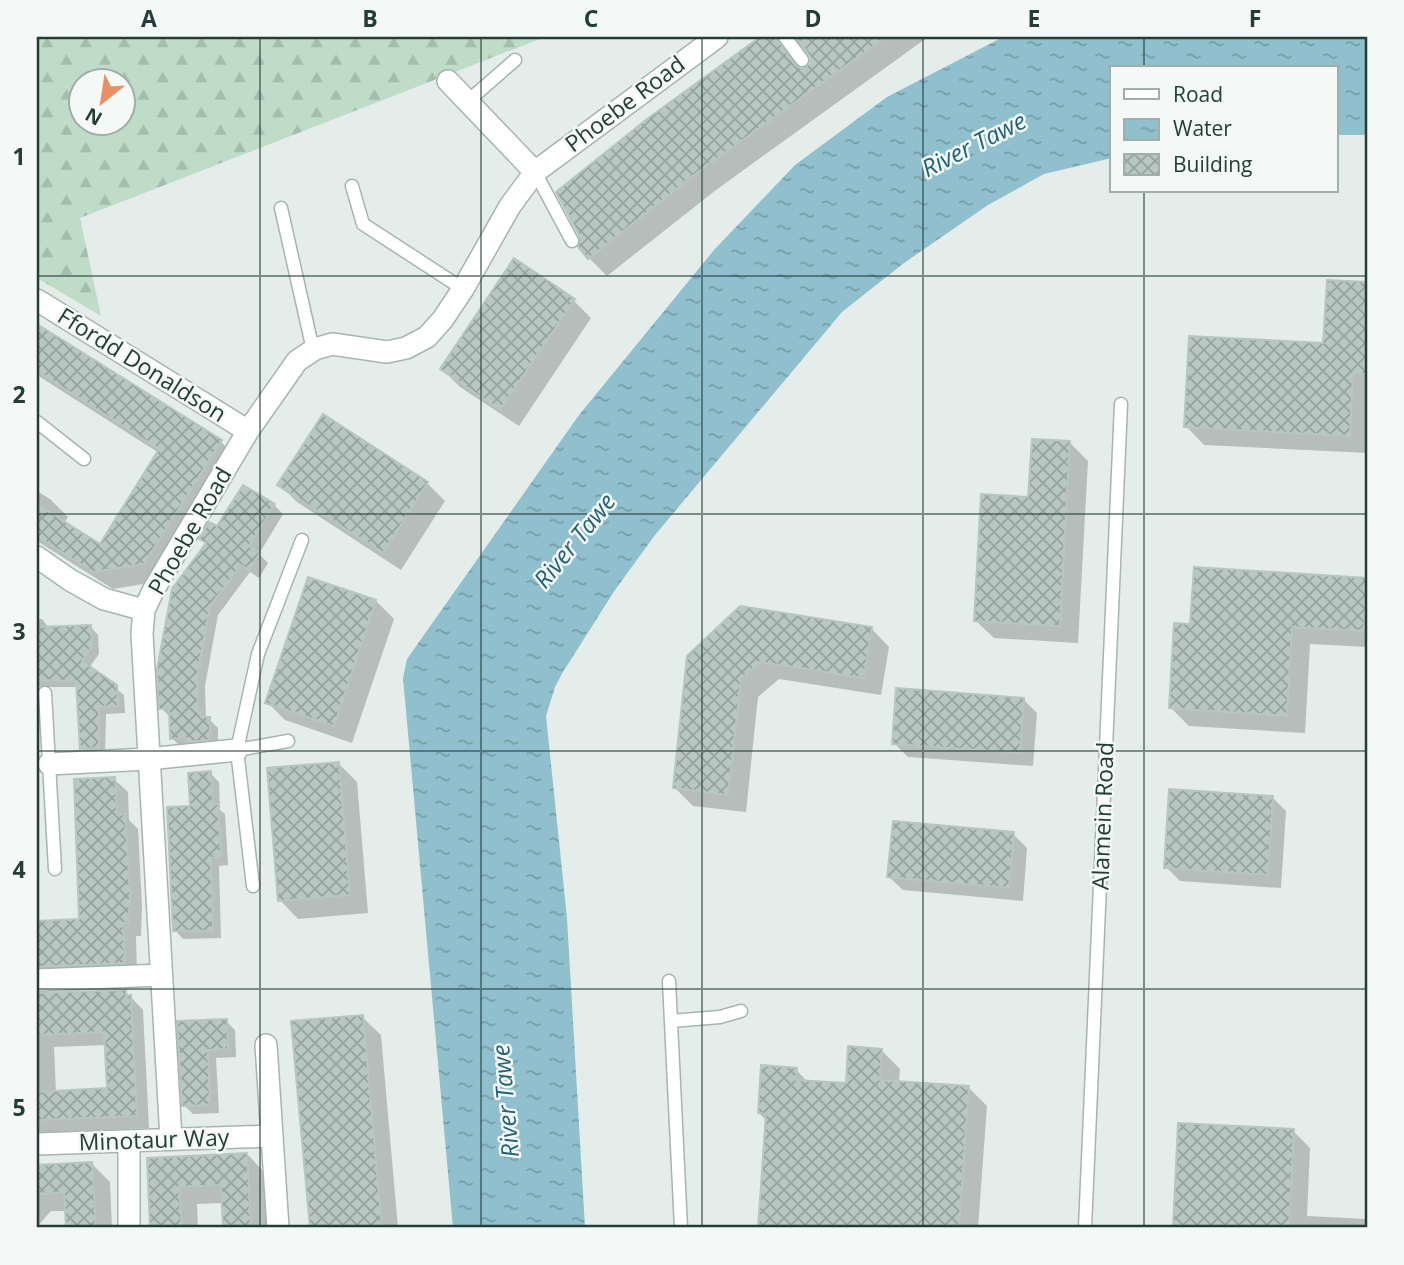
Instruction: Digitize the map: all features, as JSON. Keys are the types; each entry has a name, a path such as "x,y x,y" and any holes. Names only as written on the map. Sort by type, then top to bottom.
{"street":[{"name":"Phoebe Road","path":"171,1139 142,634 144,610 154,589 248,431 297,361 313,350 332,344 387,352 406,348 427,337 463,289 510,206 535,172 717,37"},
{"path":"448,81 535,172"},
{"name":"Ffordd Donaldson","path":"37,300 248,431"},
{"path":"37,557 104,599 144,610"},
{"path":"49,764 148,759 237,750"},
{"path":"37,981 161,975"},
{"path":"266,1045 278,1228"},
{"name":"Minotaur Way","path":"37,1144 272,1136"},
{"path":"129,1228 130,1141"}],"lane":[{"path":"785,37 802,60"},
{"path":"467,102 515,60"},
{"path":"535,172 572,241"},
{"path":"352,186 363,224 463,289"},
{"path":"281,208 313,350"},
{"name":"Alamein Road","path":"1085,1228 1121,404"},
{"path":"37,422 84,459"},
{"path":"253,886 237,750 258,654 302,540"},
{"path":"45,693 54,869"},
{"path":"237,750 288,741"},
{"path":"669,981 681,1228"},
{"path":"671,1021 720,1017 741,1011"}],"green space":[{"path":"37,37 545,37 80,218 101,316 37,278"}],"water":[{"name":"River Tawe","path":"1003,37 1367,37 1367,135 1338,135 1338,66 1110,66 1110,158 1044,174 988,205 904,263 842,312 655,535 615,590 563,672 546,716 567,918 585,1228 453,1228 403,678 407,659 579,415 714,250 795,165 887,97"}],"building":[{"path":"760,37 776,37 795,65 802,69 810,64 811,58 796,37 886,37 698,172 588,259 578,247 580,237 556,192 647,119"},
{"path":"514,258 575,299 500,410 440,369"},
{"path":"1327,280 1367,282 1367,374 1353,373 1350,436 1184,427 1189,336 1323,343"},
{"path":"37,324 222,440 144,564 93,572 37,536 37,504 100,544 159,449 37,371"},
{"path":"323,414 428,482 383,553 277,485"},
{"path":"1032,439 1070,441 1060,626 974,621 981,494 1028,497"},
{"path":"243,485 275,504 249,546 260,553 249,570 241,565 210,606 197,676 198,712 201,712 201,717 210,717 210,740 186,742 186,738 170,739 169,708 159,709 157,669 172,589 206,543 199,539 209,522 217,526"},
{"path":"1194,567 1367,578 1364,631 1292,627 1287,716 1169,708 1174,623 1190,624"},
{"path":"308,577 376,600 334,726 265,703"},
{"path":"740,606 872,627 864,678 760,662 741,679 728,795 673,788 687,656"},
{"path":"91,625 92,646 82,661 117,685 118,706 99,707 99,748 80,749 76,681 37,680 37,627"},
{"path":"896,688 1024,698 1020,753 892,744"},
{"path":"339,762 350,895 278,901 267,768"},
{"path":"211,771 213,804 218,804 221,857 211,858 213,931 173,931 167,807 190,806 188,773"},
{"path":"115,777 117,815 125,814 130,892 129,923 123,923 125,963 37,967 37,921 79,919 74,779"},
{"path":"1169,789 1273,796 1268,875 1164,868"},
{"path":"893,821 1014,832 1009,888 887,877"},
{"path":"126,990 126,996 131,995 137,1116 37,1120 37,1092 107,1088 104,1032 37,1035 37,993"},
{"path":"363,1015 382,1228 310,1228 291,1021"},
{"path":"227,1019 228,1049 208,1050 210,1105 182,1106 177,1021"},
{"path":"848,1046 882,1049 880,1080 969,1086 959,1228 758,1228 766,1114 758,1113 761,1065 797,1068 796,1080 846,1083"},
{"path":"1178,1123 1294,1129 1289,1228 1173,1228"},
{"path":"247,1153 251,1228 223,1228 221,1185 179,1187 182,1228 150,1228 147,1158"},
{"path":"92,1162 96,1228 66,1228 64,1192 37,1194 37,1165"}]}
